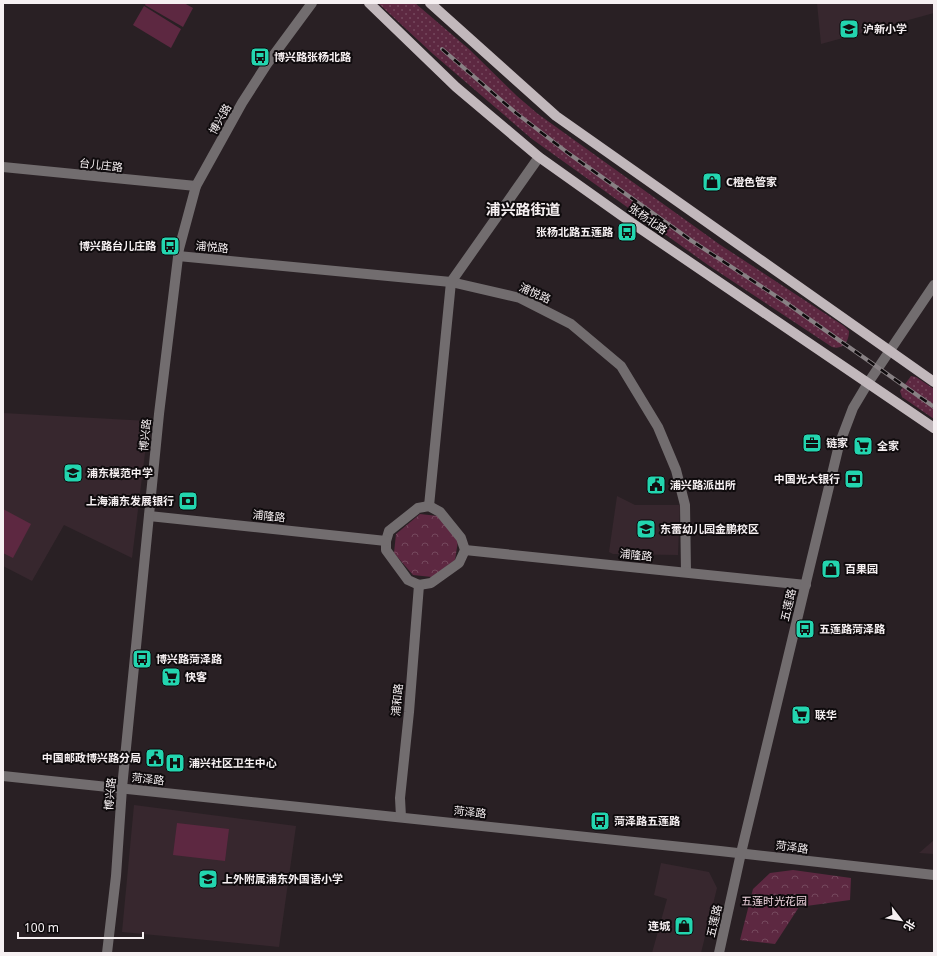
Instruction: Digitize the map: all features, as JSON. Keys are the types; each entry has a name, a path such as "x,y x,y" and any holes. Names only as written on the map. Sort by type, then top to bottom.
{"main road":[{"name":"张杨北路","path":"369,3 456,87 539,157 632,223 934,428"},
{"path":"430,3 556,116 934,382"}],"street":[{"name":"博兴路","path":"107,953 116,876 122,788 159,414 179,249 196,186 242,103 267,64 312,3"},
{"path":"429,506 451,282 539,157"},
{"name":"台儿庄路","path":"3,168 196,186"},
{"name":"浦悦路","path":"178,256 451,282 520,298 570,324 621,366 658,427 676,470 685,505 686,572"},
{"name":"五莲路","path":"719,953 741,854 839,445 853,408 889,351 934,285"},
{"path":"429,506 440,512 461,538 465,550 459,562 431,583 419,585 408,580 386,550 386,541 389,531 418,508 429,506"},
{"name":"浦隆路","path":"149,516 386,541"},
{"name":"浦隆路","path":"465,550 806,585"},
{"name":"浦和路","path":"401,817 400,798 409,712 419,585"},
{"name":"菏泽路","path":"3,776 401,817 934,875"}],"shaded area":[{"name":"沪新小学","path":"817,3 934,3 934,13 821,44"},
{"name":"浦东模范中学","path":"3,413 149,421 132,558 64,525 32,581 3,566"},
{"name":"东蕾幼儿园金鹏校区","path":"617,496 635,505 680,505 678,555 613,554 609,552"},
{"name":"上外附属浦东外国语小学","path":"134,805 296,826 279,947 122,932"},
{"path":"934,840 934,854 919,853"},
{"name":"连城","path":"661,863 709,872 717,888 701,953 652,953 667,899 654,895"}],"green space":[{"path":"146,3 184,3 193,8 183,27 145,5"},
{"path":"378,3 415,3 470,50 517,96 538,114 719,244 844,326 849,331 847,342 836,348 832,347 708,265 532,139 433,54"},
{"path":"144,6 181,29 171,48 133,25"},
{"path":"911,376 916,377 934,389 934,419 902,397 900,391"},
{"path":"3,509 31,524 13,558 3,553"},
{"path":"420,514 438,516 458,541 455,560 432,577 413,575 394,553 396,534"},
{"path":"177,823 229,829 225,861 173,855"},
{"name":"五莲时光花园","path":"793,870 851,878 850,900 799,907 775,944 740,940 753,889 770,873"}],"railway":[{"path":"442,49 516,113 568,153 692,241 785,302 934,407"}],"place":[{"name":"沪新小学","path":"849,29"},
{"name":"博兴路张杨北路","path":"260,57"},
{"name":"C橙色管家","path":"712,182"},
{"name":"张杨北路五莲路","path":"627,232"},
{"name":"博兴路台儿庄路","path":"170,246"},
{"name":"链家","path":"812,443"},
{"name":"全家","path":"863,446"},
{"name":"浦东模范中学","path":"73,473"},
{"name":"中国光大银行","path":"854,479"},
{"name":"浦兴路派出所","path":"656,485"},
{"name":"上海浦东发展银行","path":"188,501"},
{"name":"东蕾幼儿园金鹏校区","path":"646,529"},
{"name":"百果园","path":"831,569"},
{"name":"五莲路菏泽路","path":"805,629"},
{"name":"博兴路菏泽路","path":"142,659"},
{"name":"快客","path":"171,677"},
{"name":"联华","path":"801,715"},
{"name":"中国邮政博兴路分局","path":"155,758"},
{"name":"浦兴社区卫生中心","path":"175,763"},
{"name":"菏泽路五莲路","path":"600,821"},
{"name":"上外附属浦东外国语小学","path":"208,879"},
{"name":"连城","path":"684,926"}],"district":[{"name":"浦兴路街道","path":"523,210"}]}
